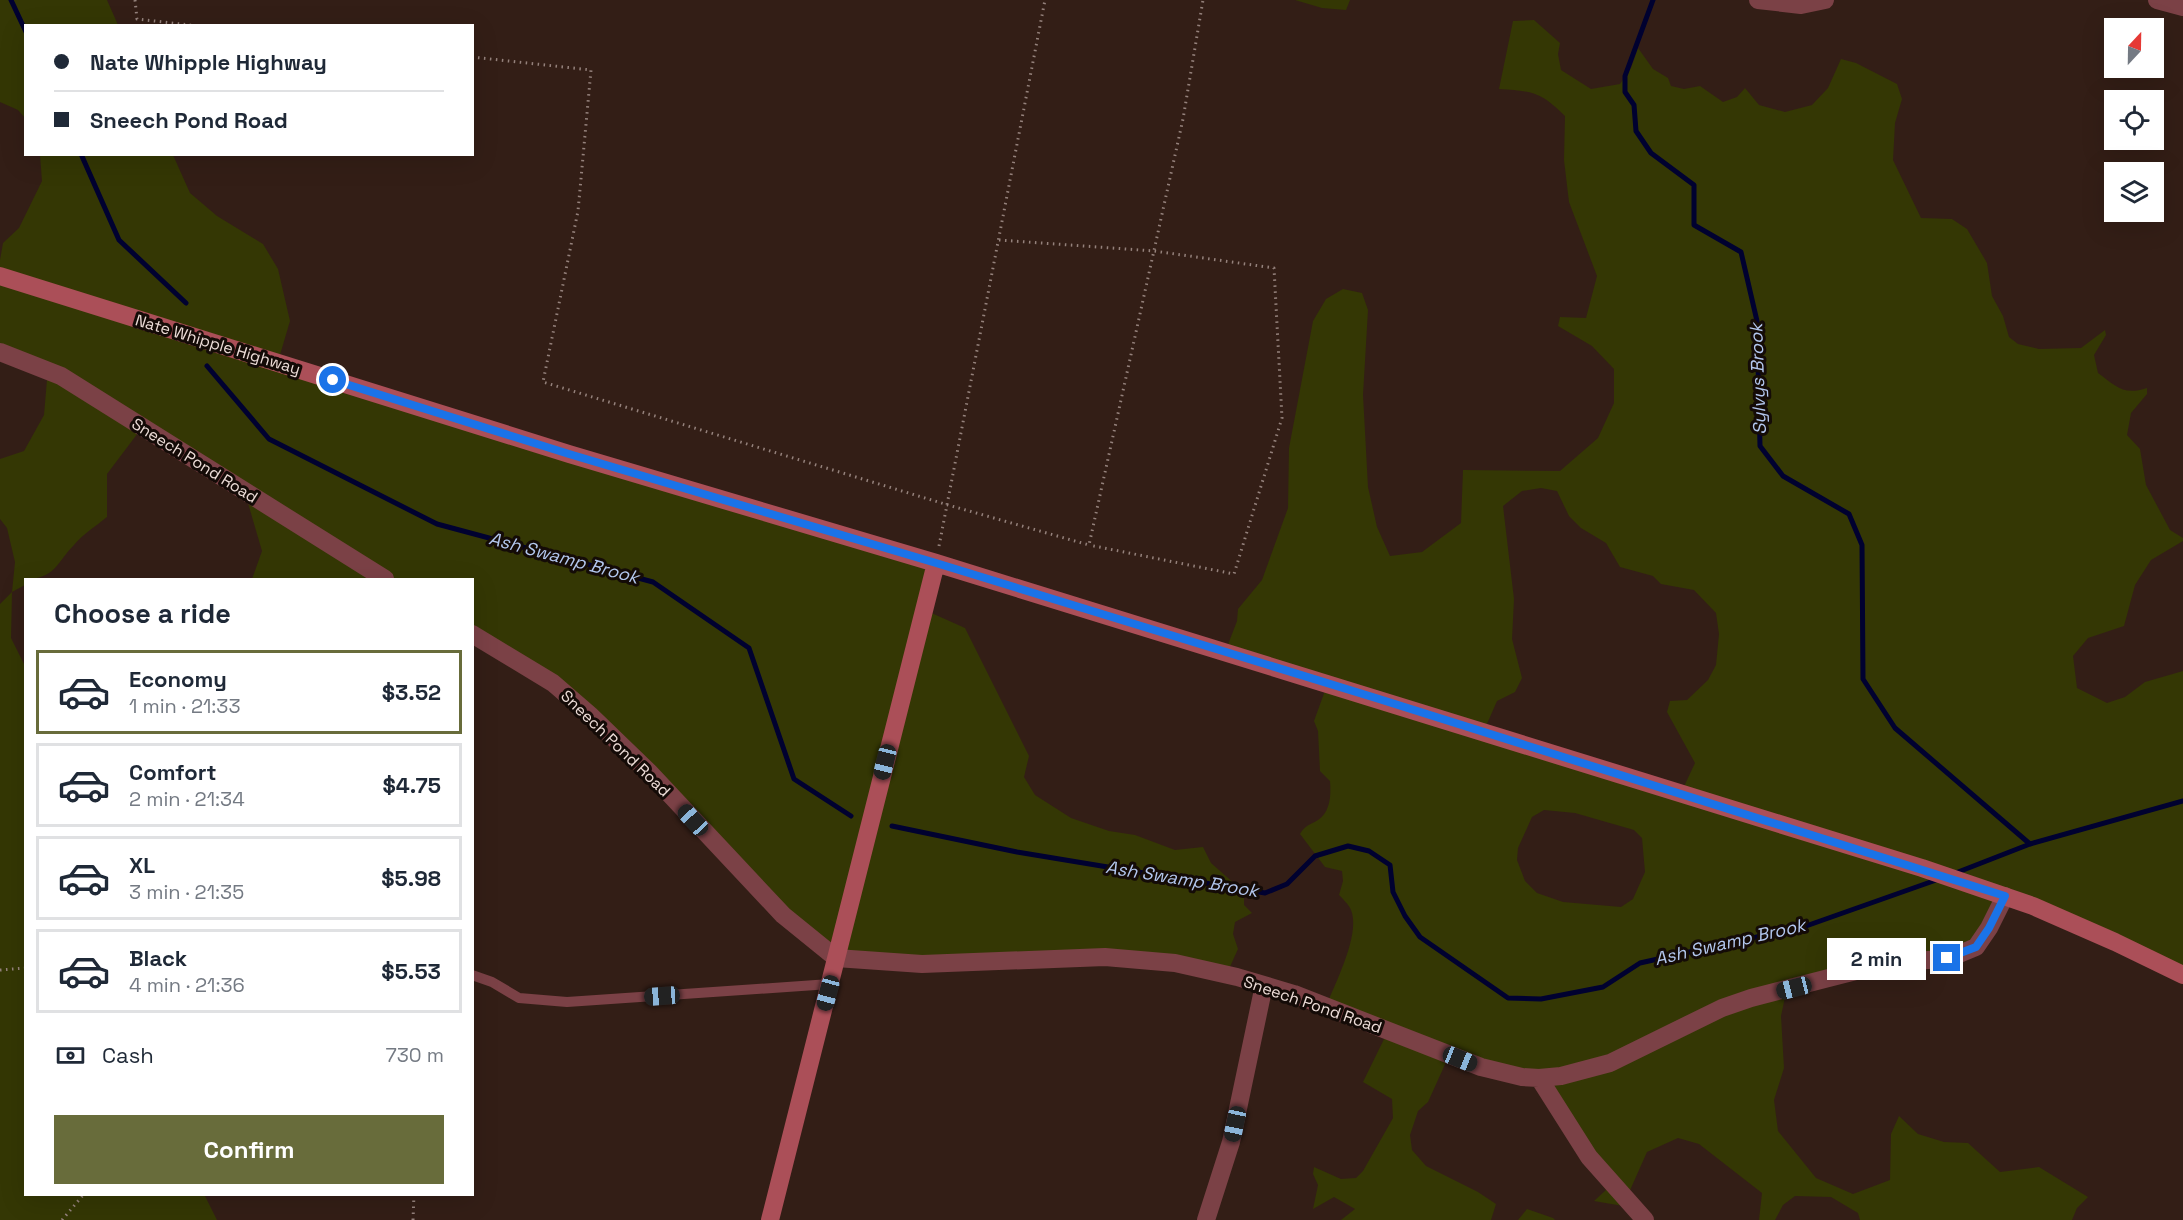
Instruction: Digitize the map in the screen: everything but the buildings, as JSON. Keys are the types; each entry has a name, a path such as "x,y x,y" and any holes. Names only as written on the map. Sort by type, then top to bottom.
{"main road":[{"name":"Nate Whipple Highway","path":"0,276 569,454 936,563 1922,868 2005,896 2115,942 2183,975"},
{"path":"770,1220 936,563"}],"street":[{"path":"1758,0 1801,4 1825,0"},
{"path":"2157,0 2183,7"},
{"name":"Sneech Pond Road","path":"0,352 61,376 383,578"},
{"name":"Sneech Pond Road","path":"474,635 553,683 590,715 649,772 783,915 836,958 922,964 1072,957 1127,958 1186,966 1264,985 1322,1004 1500,1073 1539,1078 1588,1070 1610,1063 1722,1008 1891,962 1947,958 1956,955 1976,947 1989,928 2005,896"},
{"path":"1206,1220 1231,1142 1264,985"},
{"path":"1539,1078 1589,1157 1645,1220"}],"lane":[{"path":"474,976 492,982 519,998 567,1002 830,984"}],"path":[{"path":"135,0 137,18 183,24"},
{"path":"936,563 1045,0"},
{"path":"1089,544 1183,119 1203,0"},
{"path":"474,57 591,70 578,211 543,382 948,505 1089,544 1234,574 1282,418 1274,268 1154,251 999,240"},
{"path":"0,970 24,968"},
{"path":"62,1220 82,1196"},
{"path":"413,1220 414,1196"}],"shaded area":[{"path":"0,0 107,0 118,24 24,24 24,117 18,110 0,102"},
{"path":"1295,0 1350,0 1346,10 1322,8"},
{"path":"1534,20 1560,43 1558,54 1561,70 1591,89 1620,84 1631,68 1638,48 1653,69 1668,78 1671,86 1684,89 1700,86 1723,102 1737,97 1745,88 1759,105 1785,112 1812,105 1828,88 1841,59 1856,63 1897,84 1902,99 1895,123 1893,160 1921,218 1952,219 1967,229 1987,263 1992,296 2003,316 2009,337 2018,344 2039,349 2081,348 2105,330 2106,335 2094,355 2098,373 2115,386 2126,390 2147,388 2147,394 2131,413 2127,435 2140,449 2146,485 2170,530 2183,538 2183,541 2151,560 2135,585 2124,626 2088,638 2073,656 2077,688 2107,703 2125,697 2145,682 2183,671 2183,978 2006,900 1972,947 1787,988 1781,1016 1784,1068 1774,1100 1778,1131 1816,1178 1853,1194 1890,1180 1891,1134 1899,1116 1918,1134 1944,1142 1968,1143 2000,1172 2039,1167 2088,1197 2077,1208 2072,1220 1860,1220 1858,1213 1831,1197 1795,1196 1783,1205 1775,1220 1759,1220 1762,1193 1699,1144 1678,1138 1647,1152 1623,1206 1594,1201 1606,1190 1540,1087 1447,1060 1428,1102 1418,1111 1410,1135 1412,1150 1426,1166 1478,1192 1496,1204 1491,1220 1341,1220 1355,1209 1334,1197 1313,1209 1318,1185 1313,1174 1314,1167 1341,1179 1356,1178 1363,1171 1393,1118 1392,1099 1363,1082 1386,1035 1325,1009 1350,946 1353,920 1350,908 1339,895 1343,881 1342,871 1325,867 1300,834 1326,812 1329,802 1330,781 1320,771 1318,731 1314,721 1326,688 1224,655 1237,621 1238,609 1262,580 1288,508 1289,448 1313,321 1326,299 1343,289 1362,293 1368,310 1363,395 1368,487 1377,527 1390,556 1422,552 1461,523 1463,470 1560,471 1598,438 1614,403 1614,369 1592,346 1558,326 1560,317 1586,318 1597,276 1569,202 1564,160 1565,116 1549,102 1535,94 1499,89 1513,21","holes":["1541,488 1557,491 1569,516 1581,528 1606,543 1620,567 1653,576 1661,584 1694,590 1716,613 1719,634 1716,665 1708,680 1687,700 1670,701 1667,712 1695,763 1680,795 1483,733 1497,701 1515,692 1522,678 1512,639 1514,599 1503,506 1522,491","1544,810 1575,813 1634,830 1642,838 1645,872 1633,899 1621,907 1563,902 1537,893 1525,881 1517,860 1518,848 1532,817"]},
{"path":"40,156 173,156 190,193 217,216 263,244 278,269 290,321 277,365 931,569 927,611 965,628 1029,756 1024,777 1035,795 1071,818 1109,831 1135,835 1175,850 1203,847 1211,863 1244,892 1244,905 1252,913 1235,922 1233,934 1238,949 1224,980 1128,961 837,960 647,767 474,632 474,578 252,578 262,551 243,486 144,425 107,474 107,517 81,537 49,573 36,578 24,578 24,586 12,592 15,562 7,528 0,519 0,459 24,451 44,415 48,368 0,349 0,260 3,243 19,228 42,181"},
{"path":"12,592 11,638 24,664 24,1196 205,1196 217,1220 0,1220 0,604"},
{"path":"1527,1209 1553,1218 1555,1220 1518,1220"}],"waterway":[{"name":"Ash Swamp Brook","path":"11,0 24,28"},
{"name":"Sylvys Brook","path":"1653,0 1625,76 1625,92 1634,105 1636,131 1651,153 1694,185 1694,225 1741,252 1757,321 1760,446 1783,476 1849,514 1862,545 1863,679 1895,728 2030,844"},
{"name":"Ash Swamp Brook","path":"82,156 119,240 186,303"},
{"name":"Ash Swamp Brook","path":"207,366 269,439 437,524 653,582 749,648 794,779 851,816"},
{"name":"Ash Swamp Brook","path":"1953,874 2030,844 2183,801"},
{"name":"Ash Swamp Brook","path":"892,826 1017,852 1265,893 1287,884 1315,856 1348,846 1369,851 1390,865 1393,892 1405,916 1420,937 1508,998 1541,999 1603,987 1640,963 1806,926 1939,879"}],"route":[{"path":"333,380 569,454 936,563 1379,699 2005,896 1989,928 1976,947 1947,958"}]}
